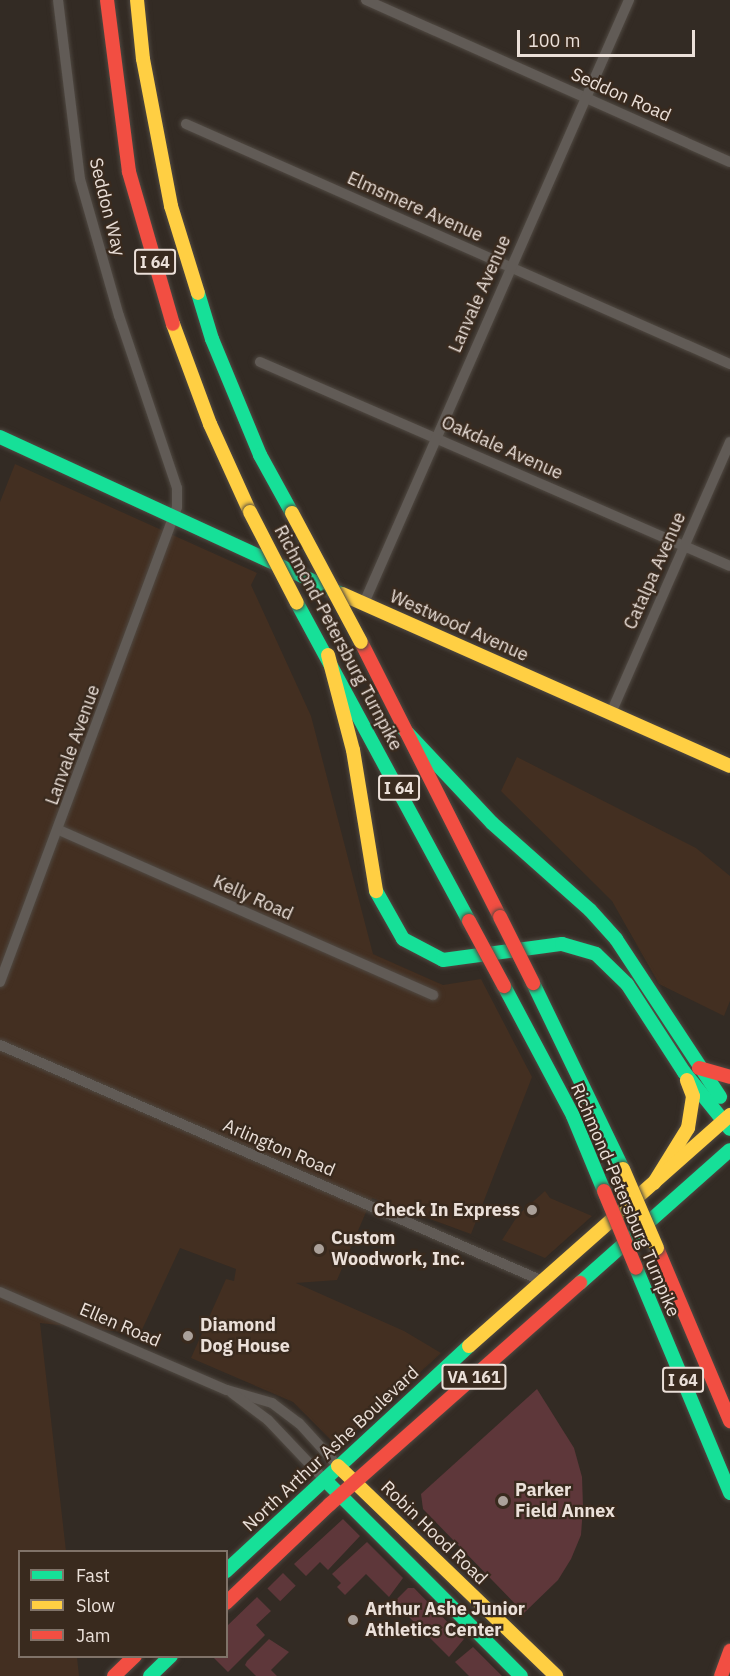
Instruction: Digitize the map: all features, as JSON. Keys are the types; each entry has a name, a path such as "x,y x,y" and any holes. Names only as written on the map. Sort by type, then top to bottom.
{"main road":[{"name":"Richmond-Petersburg Turnpike","path":"107,0 129,172 178,342 250,512 573,1116 730,1493"},
{"name":"Richmond-Petersburg Turnpike","path":"137,0 142,59 177,225 212,339 260,455 362,642 401,726 533,983 623,1169 730,1420"},
{"name":"Westwood Avenue","path":"0,437 174,519 730,766"},
{"name":"Westwood Avenue","path":"0,447 159,518 174,519"},
{"path":"328,655 352,750 376,890 403,939 443,960 562,944 585,949 606,961 627,984 684,1072 728,1119"},
{"path":"401,726 492,823 590,910 616,939 699,1068 728,1119"},
{"path":"699,1068 730,1077"},
{"path":"654,1183 677,1149 692,1114 693,1096 684,1072"},
{"name":"North Arthur Ashe Boulevard","path":"228,1570 338,1466 728,1119"},
{"name":"VA 161","path":"228,1601 340,1496 730,1150"},
{"path":"465,1386 492,1352 544,1303 545,1282"},
{"name":"Robin Hood Road","path":"338,1466 556,1676"},
{"path":"325,1480 521,1676"},
{"path":"445,1601 464,1610 491,1635 501,1640 515,1636"},
{"path":"721,1676 730,1651"},
{"path":"114,1676 133,1658"},
{"path":"150,1676 169,1658"}],"street":[{"name":"Seddon Way","path":"58,0 80,179 119,316 177,488 174,519"},
{"name":"Seddon Road","path":"366,0 730,162"},
{"name":"Lanvale Avenue","path":"364,603 434,436 628,0"},
{"name":"Elmsmere Avenue","path":"186,124 730,364"},
{"name":"Oakdale Avenue","path":"260,362 730,566"},
{"name":"Catalpa Avenue","path":"611,713 730,442"},
{"name":"Lanvale Avenue","path":"0,982 174,519"},
{"name":"Kelly Road","path":"59,830 433,996"},
{"name":"Arlington Road","path":"0,1045 545,1282"},
{"name":"Ellen Road","path":"0,1292 227,1390 262,1398 281,1408 338,1466"},
{"name":"Ellen Road","path":"227,1390 268,1420 325,1480"}],"shaded area":[{"path":"15,464 257,573 251,585 311,716 373,954 443,985 481,979 532,1077 471,1234 372,1198 337,1280 296,1283 404,1331 441,1353 345,1441 332,1441 293,1402 191,1358 226,1279 234,1281 236,1269 180,1248 140,1334 40,1323 66,1550 18,1550 18,1658 77,1658 79,1676 0,1676 0,502"},
{"path":"517,757 696,848 730,876 730,1001 724,1016 659,984 612,901 501,791"},
{"path":"545,1191 550,1198 592,1216 545,1258 502,1240 518,1215"},
{"name":"Parker Field Annex","path":"537,1389 574,1448 582,1477 583,1507 581,1535 571,1559 558,1580 524,1613 423,1509 421,1494"},
{"path":"343,1519 360,1536 328,1570 320,1562 306,1576 294,1564"},
{"path":"367,1542 403,1578 389,1597 366,1574 345,1595 337,1587 341,1583 332,1574"},
{"path":"283,1573 296,1586 280,1601 267,1589"},
{"path":"408,1588 414,1588 464,1639 449,1657 394,1602"},
{"path":"257,1597 271,1611 256,1625 265,1635 228,1672 214,1658 228,1658 228,1625"},
{"path":"269,1639 289,1652 271,1670 277,1676 256,1676 245,1665"},
{"path":"473,1647 502,1676 469,1676 455,1662"}],"traffic: fast":[{"path":"198,293 212,339 260,455 292,513"},
{"path":"0,437 342,594"},
{"path":"297,603 469,921"},
{"path":"401,726 492,823 590,910 616,939 720,1097"},
{"path":"376,891 403,939 443,960 562,944 596,954 627,984 684,1072 730,1129"},
{"path":"533,983 623,1169"},
{"path":"504,986 573,1116 604,1191"},
{"path":"580,1283 730,1150"},
{"path":"636,1268 730,1493"},
{"path":"228,1569 469,1346"},
{"path":"325,1480 521,1676"},
{"path":"150,1676 169,1658"}],"traffic: slow":[{"path":"137,0 143,59 171,206 198,293"},
{"path":"173,324 210,424 250,512"},
{"path":"250,512 297,603"},
{"path":"292,513 361,642"},
{"path":"342,594 730,766"},
{"path":"328,655 353,750 376,891"},
{"path":"654,1183 688,1128 693,1096 687,1080"},
{"path":"469,1346 730,1115"},
{"path":"623,1169 657,1248"},
{"path":"338,1466 556,1676"}],"traffic: jam":[{"path":"107,0 129,172 173,324"},
{"path":"361,642 500,917"},
{"path":"500,917 533,983"},
{"path":"469,921 504,986"},
{"path":"699,1068 730,1077"},
{"path":"604,1191 636,1268"},
{"path":"657,1248 730,1421"},
{"path":"228,1601 330,1504 580,1283"},
{"path":"721,1676 730,1651"},
{"path":"114,1676 133,1658"}],"place":[{"name":"Check In Express","path":"532,1210"},
{"name":"Custom Woodwork, Inc.","path":"319,1249"},
{"name":"Diamond Dog House","path":"188,1336"},
{"name":"Parker Field Annex","path":"503,1501"},
{"name":"Arthur Ashe Junior Athletics Center","path":"353,1620"}]}
